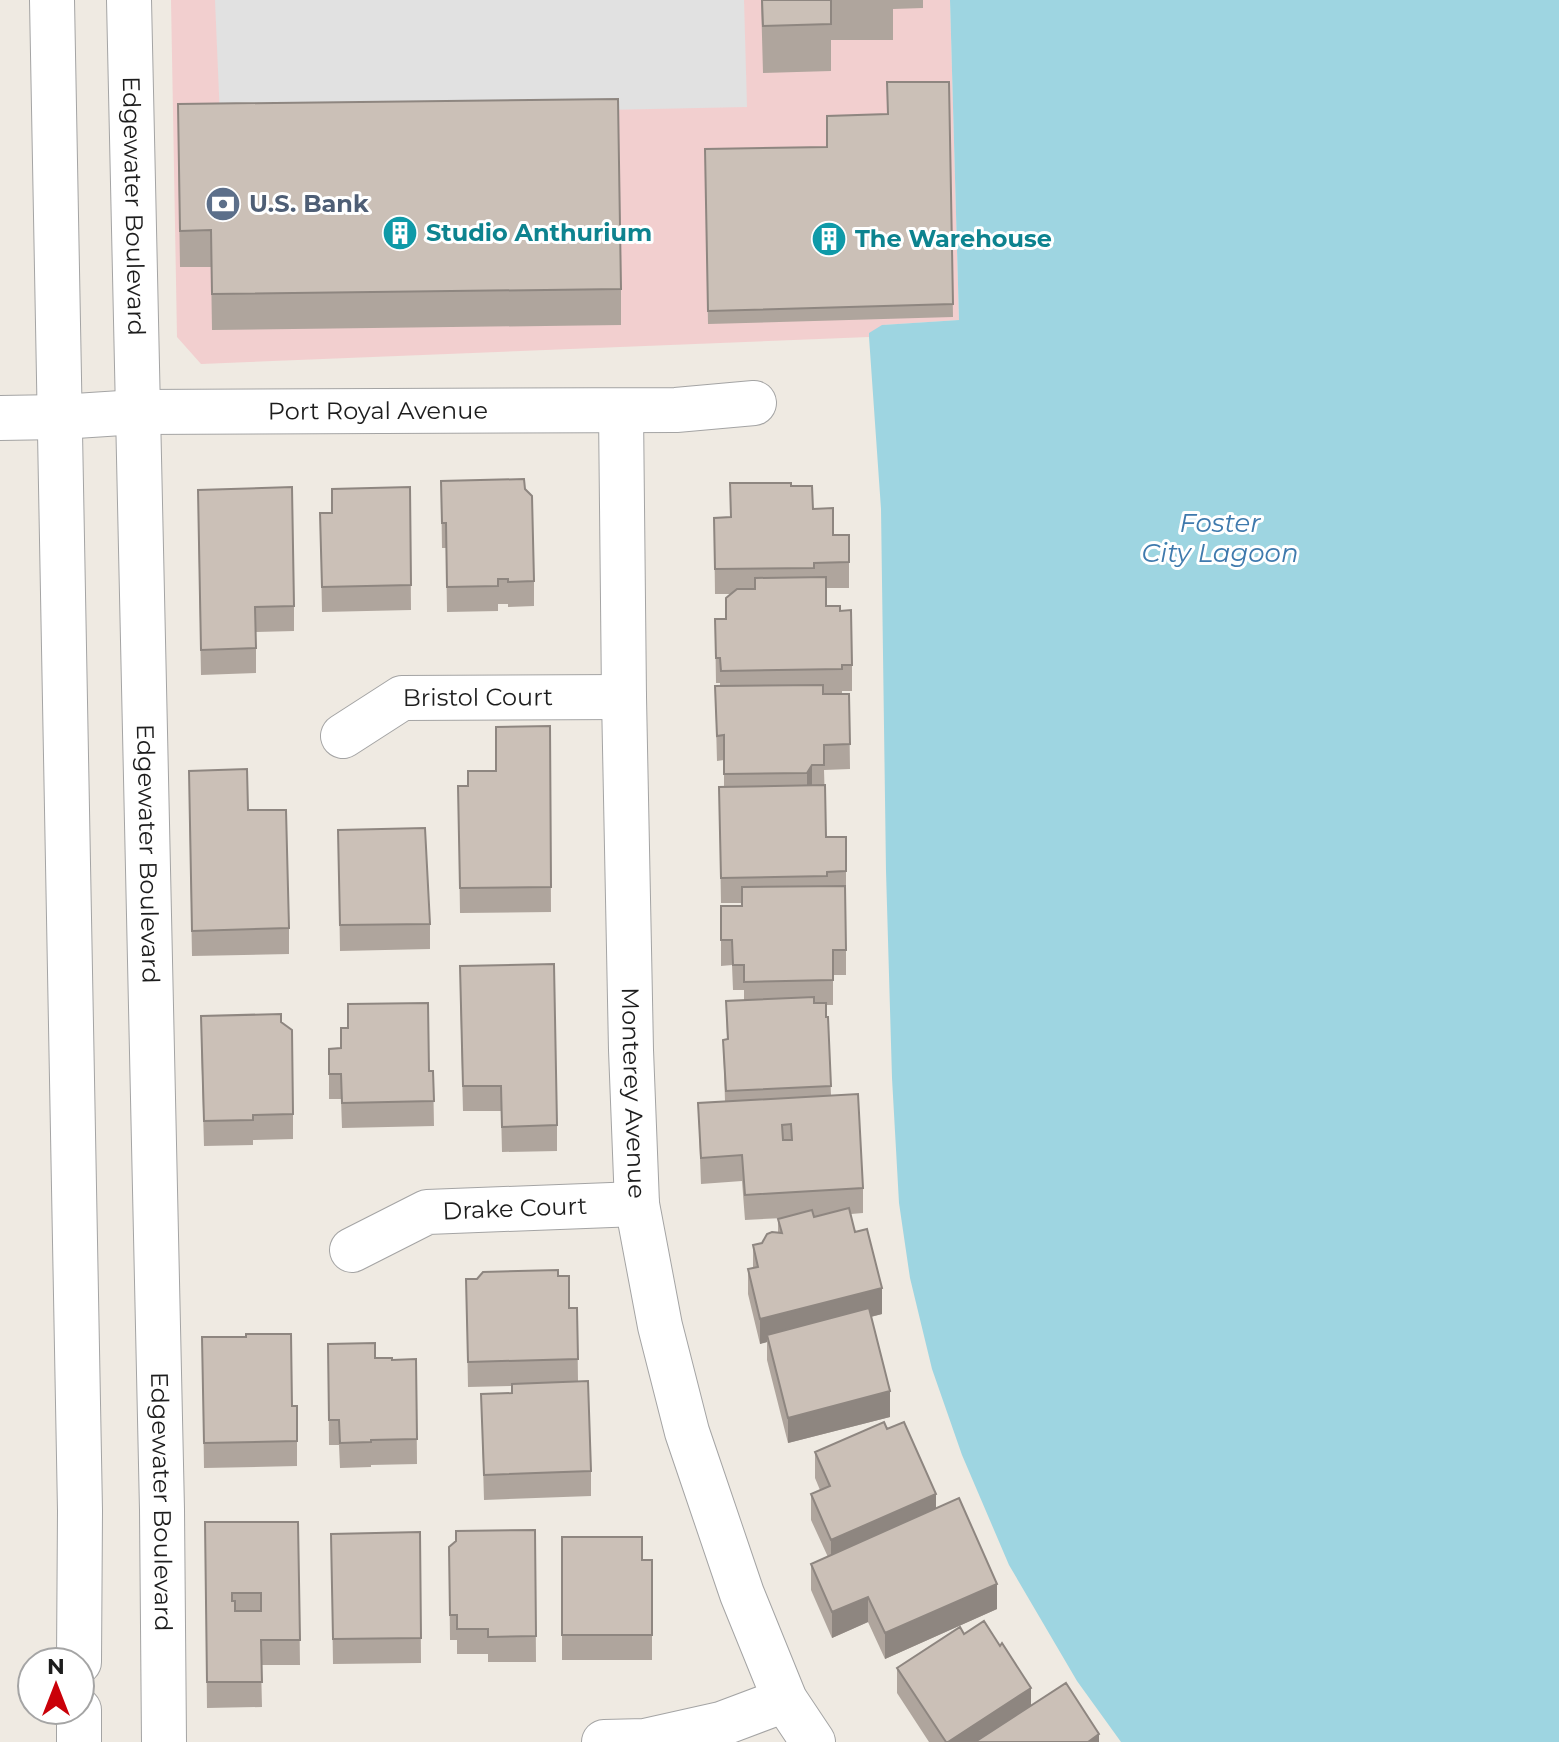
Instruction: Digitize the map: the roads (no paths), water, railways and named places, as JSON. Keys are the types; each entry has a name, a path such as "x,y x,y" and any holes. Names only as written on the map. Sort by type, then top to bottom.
{"street":[{"path":"52,0 80,1511 79,1646"},
{"name":"Edgewater Boulevard","path":"129,0 162,1510 161,1730"},
{"name":"Port Royal Avenue","path":"0,418 137,412 676,410 754,403"},
{"name":"Monterey Avenue","path":"621,411 631,1050 637,1204 660,1326 687,1432 742,1594 785,1700 813,1742"},
{"name":"Bristol Court","path":"343,736 402,698 624,697"},
{"name":"Drake Court","path":"352,1250 427,1212 637,1204"},
{"path":"604,1742 645,1741 721,1724 785,1700"}],"water":[{"name":"Foster City Lagoon","path":"950,0 1559,0 1559,1742 1121,1742 1077,1681 1009,1565 962,1455 932,1369 910,1278 899,1203 886,871 881,509 869,337 869,333 882,325 959,320"}],"place":[{"name":"U.S. Bank","path":"223,204"},
{"name":"Studio Anthurium","path":"400,233"},
{"name":"The Warehouse","path":"829,239"}]}
